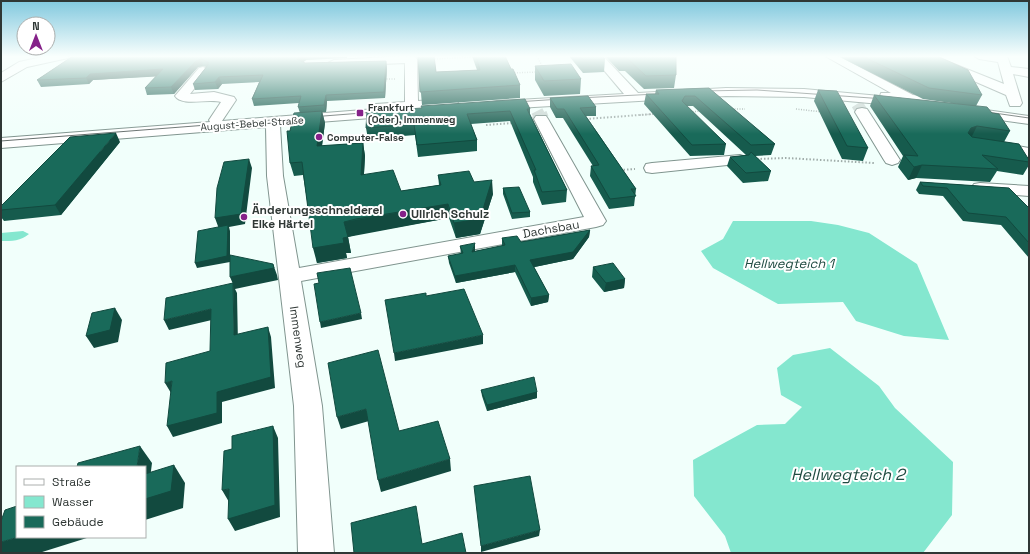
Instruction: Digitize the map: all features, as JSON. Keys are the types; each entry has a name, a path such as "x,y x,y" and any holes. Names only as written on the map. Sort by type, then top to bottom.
{"street":[{"path":"193,82 181,96 185,98 214,96 229,100 216,120"},
{"path":"412,82 412,108"},
{"path":"621,82 632,94"},
{"path":"878,82 914,101"},
{"path":"987,82 1011,92"},
{"path":"1009,82 1011,92 1024,116 1029,134"},
{"path":"486,103 537,110 632,94 676,100 758,92 855,101 914,101 1024,116"},
{"path":"855,101 892,160"},
{"name":"August-Bebel-Straße","path":"1,136 216,120 463,105"},
{"name":"August-Bebel-Straße","path":"1,143 273,122 412,108"},
{"name":"Dachsbau","path":"289,277 596,221 537,110"},
{"name":"Immenweg","path":"273,122 275,176 308,406 316,553"},
{"path":"978,145 1029,152"},
{"path":"726,147 740,160"},
{"path":"652,168 740,160"},
{"path":"960,187 1029,191"}],"path":[{"path":"676,100 705,111"},
{"path":"727,110 749,109"},
{"path":"486,125 537,110"},
{"path":"581,119 659,114"},
{"path":"740,160 786,158 869,164 892,160"},
{"path":"620,170 652,168"}],"water":[{"name":"Hellwegteich 1","path":"733,221 811,221 838,225 869,233 917,264 949,340 904,336 856,321 843,302 778,304 713,268 701,251 723,239"},
{"path":"23,231 29,234 13,241 1,241 1,233"},
{"name":"Hellwegteich 2","path":"830,348 879,386 895,408 953,462 952,515 923,553 731,553 725,536 694,496 693,460 757,425 785,424 802,407 781,395 777,368 793,355"}],"building":[{"path":"151,82 176,82 171,87 145,88"},
{"path":"195,82 215,82 215,82 193,84"},
{"path":"260,82 385,82 384,92 326,95 324,105 298,107 301,96 252,99"},
{"path":"419,82 519,82 520,85 420,92"},
{"path":"916,82 975,82 982,95 929,88"},
{"path":"709,88 775,144 751,145 695,96 685,96 682,101 726,144 692,145 646,94 659,94 656,90"},
{"path":"818,90 837,91 868,148 847,146"},
{"path":"874,95 987,107 992,113 999,114 1010,131 977,126 971,128 968,133 972,137 1019,144 1029,162 982,155 998,169 922,165 914,167 904,155 918,156"},
{"path":"588,96 596,107 580,108 636,189 631,189 636,196 610,199 591,166 599,165 564,109 557,109 550,98"},
{"path":"525,99 530,109 527,109 567,190 542,192 534,170 536,170 510,111 467,114 477,140 417,145 414,124 366,128 367,112 422,108 421,106"},
{"path":"322,111 317,146 363,143 361,175 393,170 401,191 441,185 438,175 469,171 474,182 492,180 480,219 454,223 448,204 356,219 344,222 348,237 343,238 344,243 313,248 302,162 290,163 287,131 290,131 294,113"},
{"path":"116,133 55,205 1,210 1,206 70,137"},
{"path":"751,152 771,171 746,173 730,157 749,155"},
{"path":"249,159 241,214 215,218 217,188 224,162"},
{"path":"920,182 1009,188 1029,208 1029,243 1006,217 968,213 947,188 923,186"},
{"path":"519,187 530,212 512,213 503,188"},
{"path":"228,225 227,256 195,263 198,231"},
{"path":"590,230 573,252 530,260 549,295 531,298 515,265 455,276 448,256 463,253 460,246 475,243 472,252 505,245 502,238 517,236 521,242"},
{"path":"230,255 273,264 274,268 230,277"},
{"path":"613,263 625,279 606,283 593,267"},
{"path":"350,268 361,313 320,322 314,284 319,283 317,273"},
{"path":"233,283 234,335 268,327 271,377 217,392 217,413 167,426 172,381 165,383 166,363 210,351 211,309 164,320 166,298"},
{"path":"464,289 483,335 394,353 385,300 426,293 426,296"},
{"path":"115,308 110,330 86,336 92,313"},
{"path":"378,350 399,431 438,421 450,459 378,480 366,409 337,417 328,363"},
{"path":"534,377 537,392 487,405 481,390"},
{"path":"273,426 275,505 228,519 229,489 222,490 224,451 232,449 232,436"},
{"path":"140,446 137,466 77,466 78,463"},
{"path":"174,465 171,491 146,499 146,474"},
{"path":"530,476 540,530 481,546 474,486"},
{"path":"16,506 16,538 1,542 1,521 5,510"},
{"path":"416,506 422,544 462,533 466,553 354,553 351,523"}],"tunnel":[{"path":"857,104 862,112"},
{"path":"537,111 539,115"},
{"path":"539,114 541,119"}],"tram line":[{"path":"701,91 757,90 885,99"},
{"path":"579,98 657,94"},
{"path":"516,102 561,99"},
{"path":"1,141 414,109"},
{"path":"980,111 1029,118"}],"place":[{"name":"Frankfurt (Oder), Immenweg","path":"360,113"},
{"name":"Computer-False","path":"319,137"},
{"name":"Ullrich Schulz","path":"403,214"},
{"name":"Änderungsschneiderei Elke Härtel","path":"244,217"}]}
